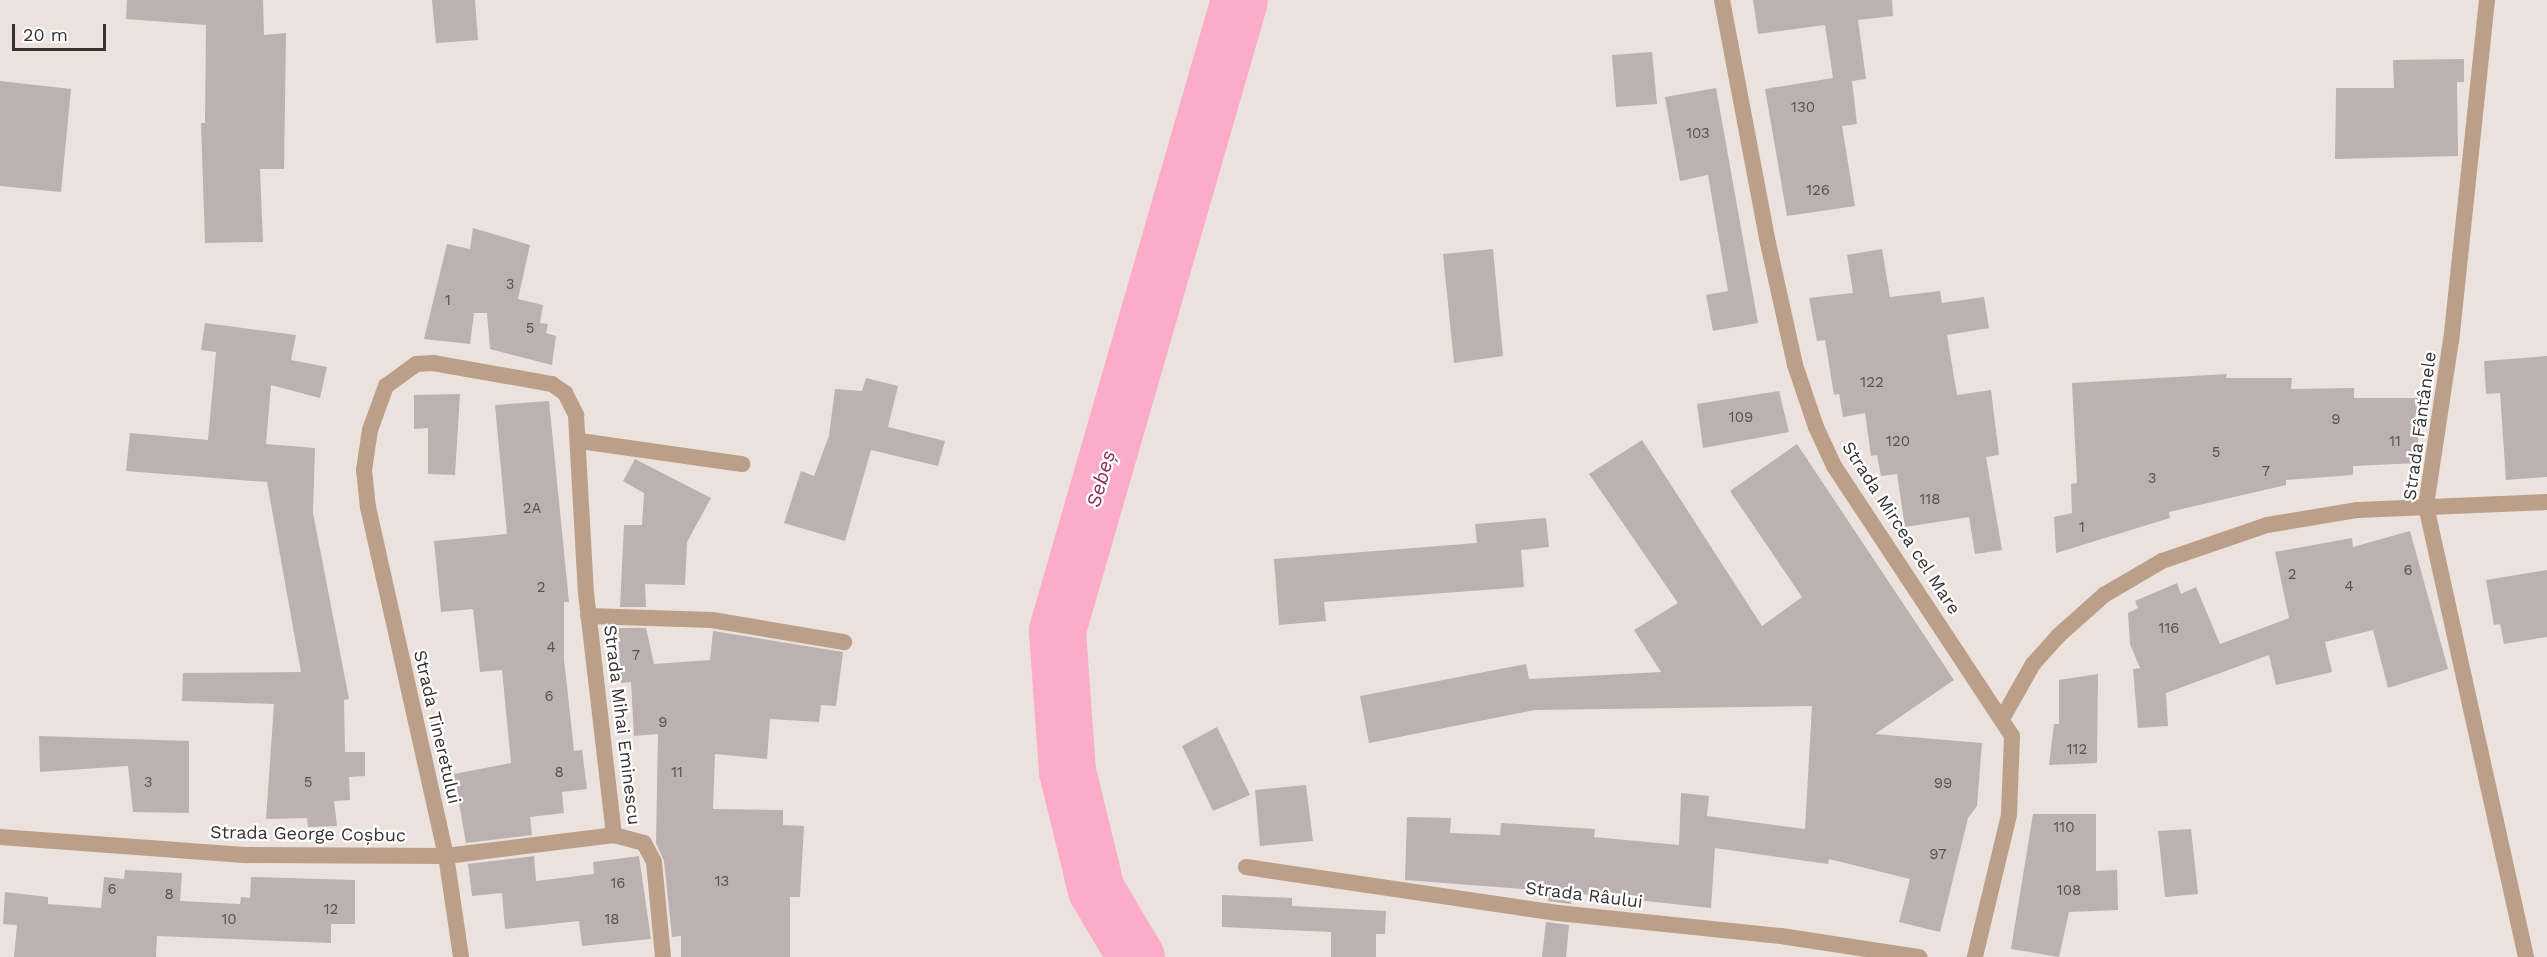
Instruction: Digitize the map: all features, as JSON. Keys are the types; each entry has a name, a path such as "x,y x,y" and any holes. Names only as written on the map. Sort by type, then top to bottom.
{"street":[{"name":"Strada Mircea cel Mare","path":"1722,0 1773,266 1795,365 1816,427 1834,466 2003,717 2012,736 2014,770 1975,957"},
{"name":"Strada Fântânele","path":"2487,0 2451,340 2427,506 2526,957"},
{"name":"Strada Mihai Eminescu","path":"368,508 364,470 370,430 386,386 416,364 552,384 572,407 580,441 588,616 614,835 644,843 654,862 663,957"},
{"path":"580,441 742,464"},
{"path":"2003,717 2033,664 2058,636 2104,595 2162,561 2267,525 2358,510 2547,502"},
{"name":"Strada Tineretului","path":"368,508 446,856 461,957"},
{"name":"Strada Mihai Eminescu","path":"588,616 712,620 844,642"},
{"name":"Strada George Coșbuc","path":"0,837 247,855 446,856 614,835"},
{"name":"Strada Râului","path":"1246,867 1558,913 1780,936 1919,957"}],"building":[{"path":"127,0 263,0 264,35 286,33 284,169 260,169 263,242 205,243 201,123 205,123 206,25 126,19"},
{"path":"432,0 475,0 478,40 436,43"},
{"path":"1753,0 1892,0 1893,16 1858,20 1866,79 1852,81 1857,124 1842,126 1855,206 1787,216 1765,89 1833,78 1825,25 1758,34"},
{"path":"1652,52 1657,104 1616,107 1612,55"},
{"path":"2464,59 2464,82 2457,82 2458,156 2335,159 2336,88 2394,88 2393,60"},
{"path":"0,81 71,89 61,192 0,186"},
{"path":"1716,88 1758,323 1713,331 1706,295 1728,291 1708,175 1680,181 1665,97"},
{"path":"473,228 530,245 518,299 543,305 540,323 548,324 546,333 556,336 552,365 490,349 487,313 474,313 470,344 424,339 447,244 470,249"},
{"path":"1493,249 1503,356 1454,363 1443,254"},
{"path":"1882,249 1890,297 1940,291 1942,303 1984,297 1989,328 1947,335 1957,395 1991,390 1999,455 1986,457 2002,550 1975,554 1969,517 1905,527 1897,474 1881,476 1877,455 1871,456 1865,413 1843,417 1839,394 1834,395 1825,340 1817,341 1809,298 1853,293 1847,255"},
{"path":"205,323 296,335 291,360 327,367 320,398 271,385 266,444 315,448 313,513 349,699 344,700 345,752 365,752 365,776 349,777 350,800 334,801 337,826 308,827 307,818 266,819 274,704 182,701 183,673 301,672 267,482 126,471 130,433 208,440 216,352 201,350"},
{"path":"2547,356 2547,477 2506,480 2500,393 2486,394 2484,361"},
{"path":"2227,374 2226,378 2292,378 2291,389 2354,388 2354,398 2418,398 2418,463 2353,466 2353,475 2286,480 2286,485 2169,512 2170,518 2056,553 2054,517 2072,513 2071,484 2077,483 2072,383"},
{"path":"866,378 898,386 888,427 945,441 938,466 871,450 845,541 784,523 801,471 814,476 829,436 835,389 862,391"},
{"path":"1779,391 1789,432 1703,448 1697,404"},
{"path":"460,394 455,475 428,474 428,428 414,429 414,395"},
{"path":"549,401 569,602 564,602 564,659 574,751 582,750 587,789 562,792 564,813 530,817 532,835 466,843 454,774 511,763 502,670 480,672 473,609 441,612 434,541 507,534 495,405"},
{"path":"1642,440 1762,626 1802,597 1730,491 1797,444 1954,680 1875,734 1982,743 1977,806 1968,818 1940,932 1899,922 1910,879 1829,859 1828,864 1715,848 1711,908 1572,893 1571,904 1548,901 1549,891 1405,880 1407,817 1451,818 1450,833 1500,835 1501,823 1595,829 1594,837 1679,845 1681,793 1709,796 1707,816 1805,829 1812,706 1535,710 1369,743 1360,696 1526,664 1529,679 1661,672 1634,630 1678,603 1589,474"},
{"path":"635,459 711,498 687,542 685,585 645,584 646,607 620,607 624,525 642,525 644,493 623,481"},
{"path":"1546,518 1549,547 1521,550 1524,587 1324,602 1326,621 1279,625 1274,559 1477,543 1475,524"},
{"path":"2410,531 2448,669 2388,688 2373,630 2325,642 2332,672 2276,685 2269,655 2166,693 2168,726 2138,728 2133,669 2140,668 2130,644 2128,613 2138,608 2135,601 2177,583 2181,594 2196,587 2220,644 2289,618 2275,552 2352,538 2353,547"},
{"path":"2547,570 2547,637 2504,644 2500,624 2494,625 2486,580"},
{"path":"618,628 646,628 654,664 710,660 713,631 843,652 836,706 821,705 819,722 770,719 767,759 715,754 713,809 783,810 783,825 804,826 800,897 790,897 790,957 681,957 681,936 672,937 664,861 656,843 658,734 634,736 631,682 621,683"},
{"path":"2098,674 2097,763 2049,765 2054,724 2059,724 2059,680"},
{"path":"1217,727 1250,795 1213,811 1182,746"},
{"path":"39,736 189,741 189,813 133,812 128,766 40,772"},
{"path":"1306,785 1313,841 1260,846 1255,790"},
{"path":"2033,814 2096,814 2096,871 2117,870 2118,910 2069,912 2059,957 2011,949"},
{"path":"2191,829 2198,894 2165,897 2158,831"},
{"path":"534,856 536,881 594,874 593,862 639,856 651,939 582,946 579,921 505,929 502,893 472,896 468,864"},
{"path":"125,870 182,873 180,901 240,904 241,897 250,898 251,877 355,880 355,924 331,924 331,943 157,936 156,957 14,957 17,925 3,924 5,892 48,897 48,904 101,908 104,877 124,879"},
{"path":"1222,895 1292,898 1292,906 1386,911 1385,934 1376,934 1376,957 1331,957 1331,932 1222,927"},
{"path":"1546,922 1569,925 1566,957 1542,957"}],"waterway":[{"name":"Sebeș","path":"1136,957 1096,890 1067,771 1057,630 1239,0"}]}
